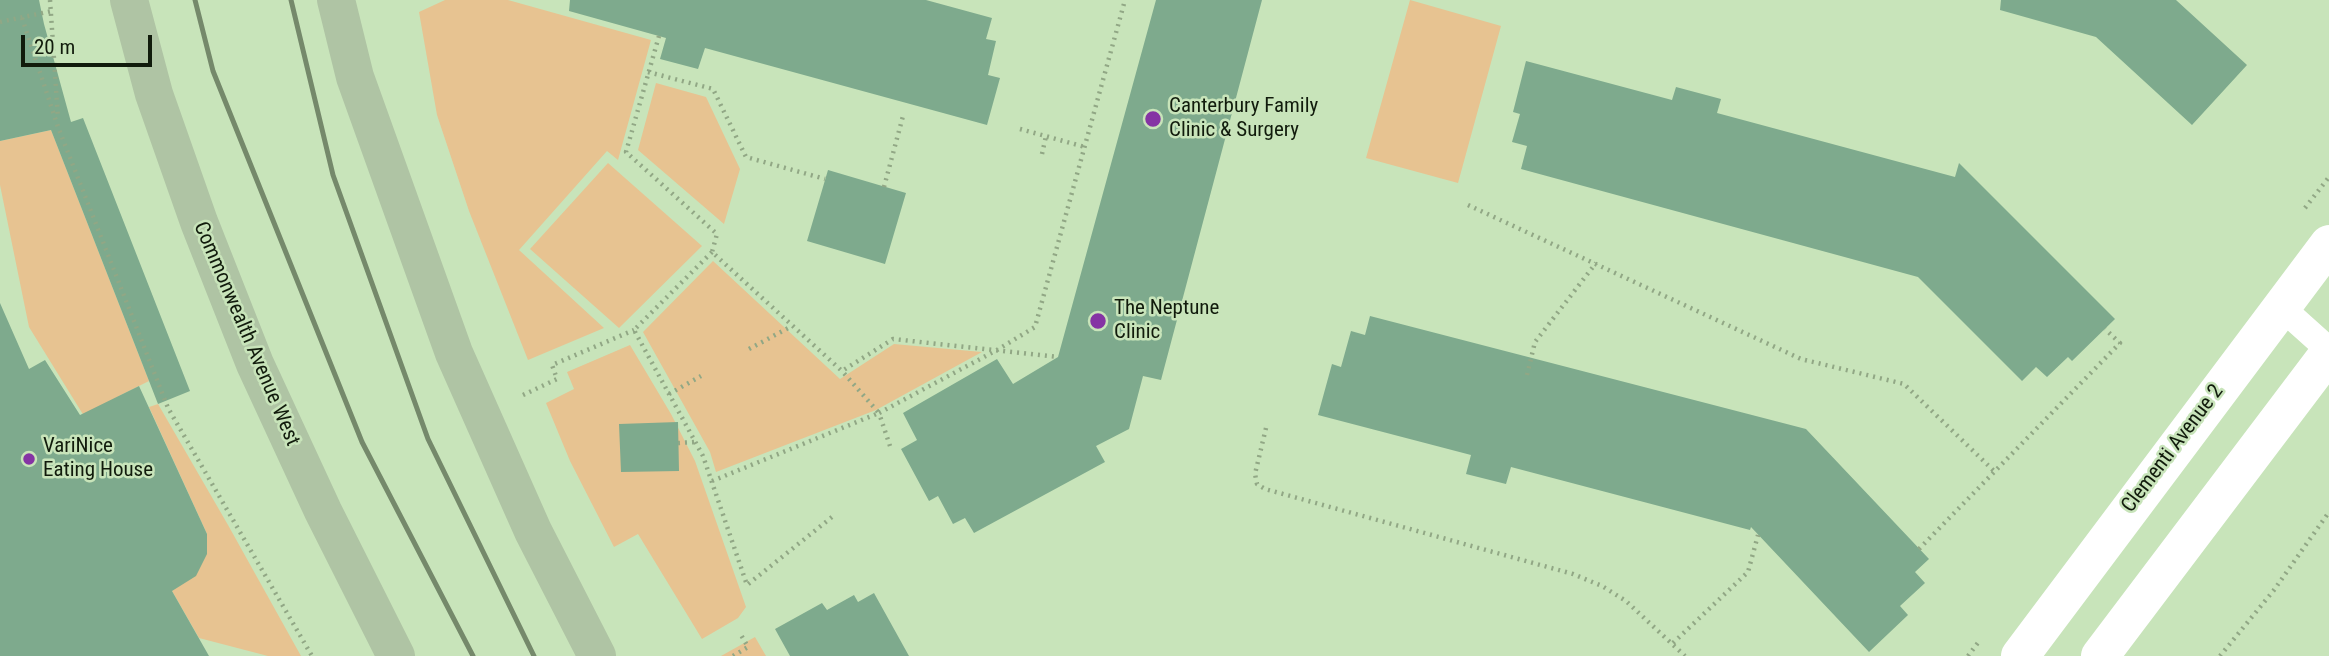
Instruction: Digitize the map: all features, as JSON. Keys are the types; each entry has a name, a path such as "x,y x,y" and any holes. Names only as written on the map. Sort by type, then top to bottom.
{"main road":[{"name":"Commonwealth Avenue West","path":"129,0 154,94 199,222 255,365 391,649"},
{"path":"336,0 355,77 454,353 533,531 597,656"},
{"name":"Clementi Avenue 2","path":"2020,656 2329,244"},
{"path":"2099,656 2329,352"}],"lane":[{"path":"2281,307 2329,352"}],"path":[{"path":"50,0 58,127"},
{"path":"712,481 878,413 1035,327 1125,0"},
{"path":"0,22 52,11"},
{"path":"22,18 58,127 168,408 313,656"},
{"path":"523,396 557,379 552,365 634,330 712,252 717,234 626,152 659,36"},
{"path":"648,72 713,89 746,158 825,179"},
{"path":"884,187 902,116"},
{"path":"1020,130 1085,147"},
{"path":"1042,154 1046,136"},
{"path":"1468,205 1801,359 1904,384 1994,471"},
{"path":"712,252 842,371 878,413 890,446"},
{"path":"1527,375 1535,342 1596,263"},
{"path":"749,349 792,326"},
{"path":"1919,549 2120,343 2105,329"},
{"path":"634,330 696,442 747,585 832,517"},
{"path":"842,371 893,339 1058,357"},
{"path":"669,394 701,376"},
{"path":"154,392 160,389"},
{"path":"1266,428 1255,474 1258,484 1265,489 1573,574 1602,586 1626,601 1685,656"},
{"path":"678,443 696,442"},
{"path":"2220,656 2274,590 2329,512"},
{"path":"1673,643 1748,572 1758,535"},
{"path":"733,656 748,647 741,635"},
{"path":"1968,656 1979,640"}],"shaded area":[{"path":"445,0 508,0 651,40 618,160 607,151 519,250 604,328 528,360 469,211 437,115 419,12"},
{"path":"1410,0 1501,26 1458,183 1366,158"},
{"path":"656,83 706,97 740,169 724,224 638,150"},
{"path":"51,130 149,381 119,396 134,497 29,327 0,185 0,141"},
{"path":"608,163 702,246 619,328 530,249"},
{"path":"713,261 840,379 894,344 982,352 876,410 716,472 710,452 643,332"},
{"path":"630,345 695,461 746,607 738,618 702,639 638,534 614,547 570,461 546,403 574,389 567,372"},
{"path":"158,404 301,656 268,656 199,638 172,591 207,534 149,407"},
{"path":"755,637 766,656 721,656"}],"building":[{"path":"0,0 39,0 71,122 83,118 190,391 158,404 51,130 0,141"},
{"path":"570,0 926,0 992,18 986,39 996,41 988,75 1000,78 987,125 705,48 698,69 660,59 666,38 569,11"},
{"path":"1156,0 1262,0 1161,380 1143,376 1129,429 1096,446 1105,462 974,533 965,518 953,524 938,496 929,501 901,449 917,440 903,413 997,359 1013,384 1058,357"},
{"path":"2001,0 2176,0 2247,65 2192,125 2096,37 2000,10"},
{"path":"1526,61 1672,100 1676,87 1721,99 1717,113 1955,177 1959,163 2115,319 2072,361 2068,357 2047,377 2036,367 2022,381 1918,277 1521,169 1527,146 1512,142 1520,114 1513,112"},
{"path":"828,170 906,193 885,264 807,241"},
{"path":"0,303 29,369 45,360 80,415 139,386 207,534 207,554 196,576 172,591 209,656 0,656"},
{"path":"1370,316 1806,429 1929,559 1915,572 1925,583 1900,606 1908,615 1869,652 1751,527 1750,530 1511,467 1506,484 1466,474 1471,455 1318,415 1332,364 1341,367 1351,331 1365,335"},
{"path":"678,422 679,471 621,472 619,424"},
{"path":"874,593 909,656 790,656 775,629 822,603 827,610 854,595 858,602"}],"railway":[{"path":"195,0 213,71 362,442 473,656"},
{"path":"291,0 333,175 428,439 534,656"}],"place":[{"name":"Canterbury Family Clinic & Surgery","path":"1153,119"},
{"name":"The Neptune Clinic","path":"1098,321"},
{"name":"VariNice Eating House","path":"29,459"}]}
